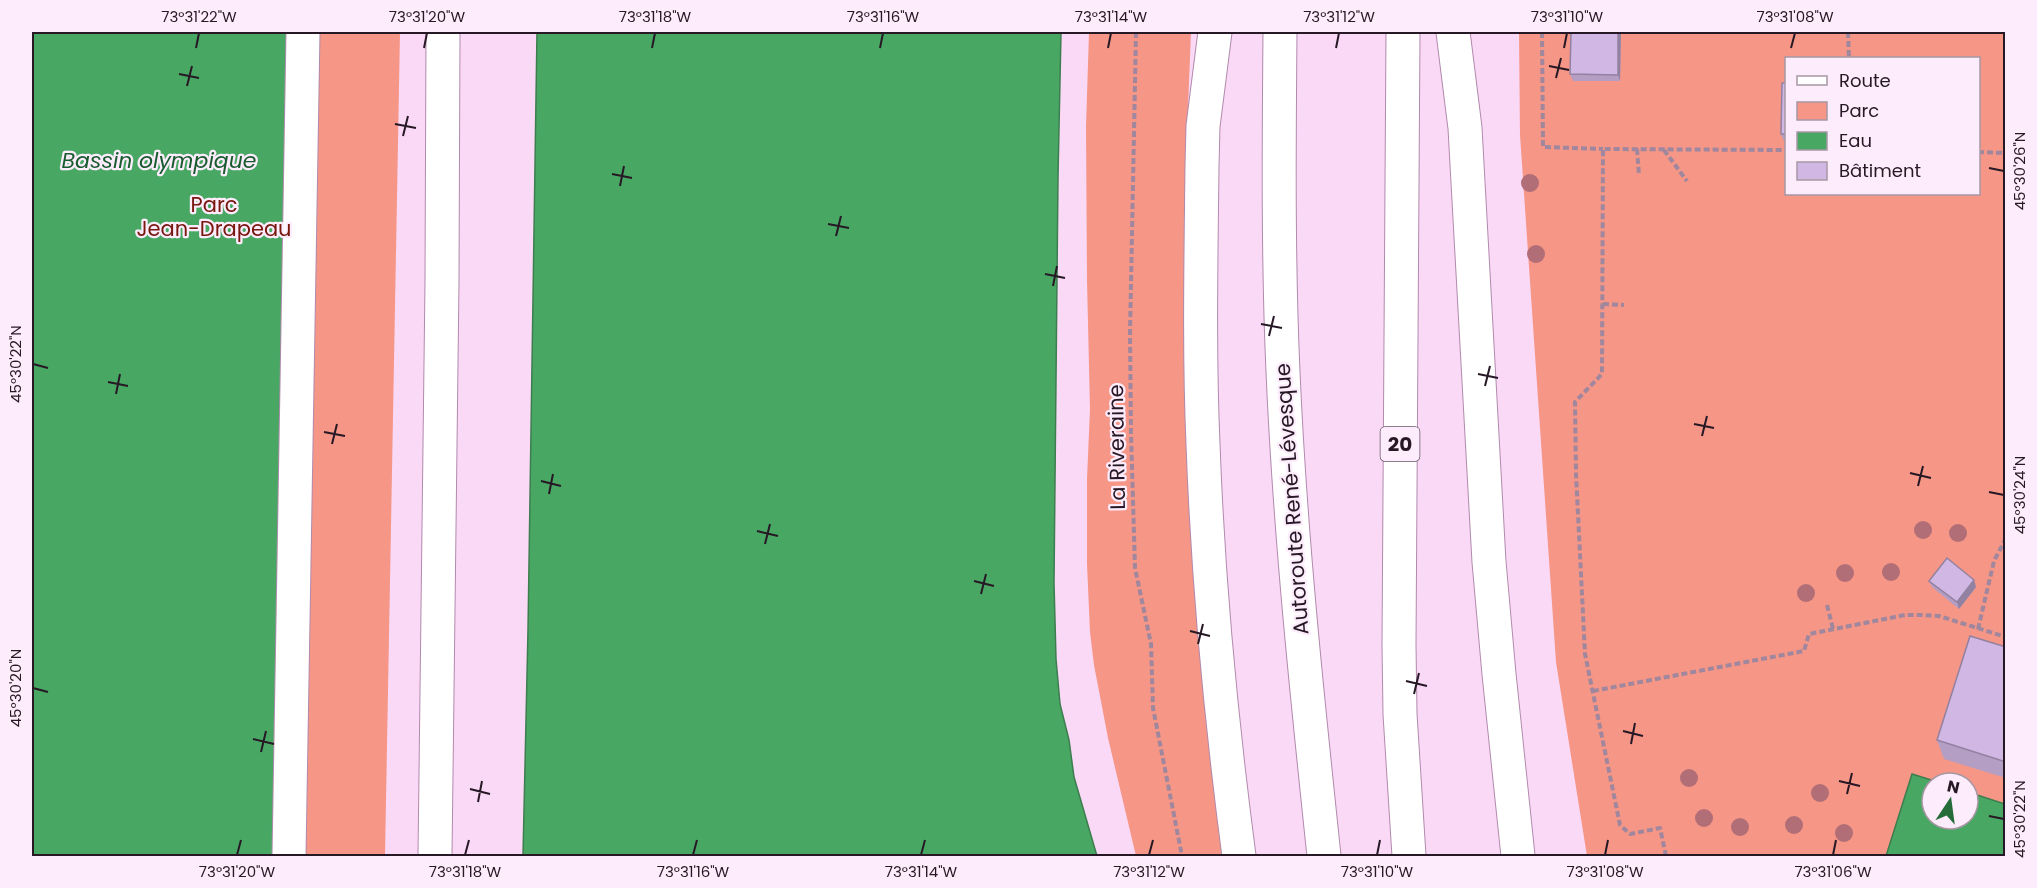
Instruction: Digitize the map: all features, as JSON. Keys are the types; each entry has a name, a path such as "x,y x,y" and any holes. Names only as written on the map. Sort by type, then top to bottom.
{"main road":[{"path":"289,856 303,32"},
{"path":"435,856 443,32"},
{"path":"1215,32 1203,126 1203,442 1213,616 1222,718 1239,856"},
{"name":"Autoroute René-Lévesque","path":"1280,32 1280,293 1286,438 1304,658 1324,856"},
{"name":"20","path":"1403,32 1399,645 1400,714 1409,856"},
{"path":"1453,32 1465,128 1489,562 1518,856"}],"path":[{"name":"La Riveraine","path":"1136,32 1130,333 1135,568 1151,644 1151,679 1155,715 1182,856"},
{"path":"1542,32 1543,147 1785,150"},
{"path":"1848,32 1849,57"},
{"path":"1604,149 1602,374 1575,402 1576,486 1585,654 1620,825 1630,834 1660,828 1666,856"},
{"path":"1637,149 1639,175"},
{"path":"1663,150 1687,181"},
{"path":"1980,152 2006,153"},
{"path":"1603,304 1624,304"},
{"path":"1978,629 1994,561 2006,538"},
{"path":"1827,605 1833,629"},
{"path":"1593,691 1804,651 1809,634 1905,615 1939,616 2006,637"}],"green space":[{"name":"Bassin olympique","path":"32,32 400,32 385,856 32,856"},
{"path":"1089,32 1191,32 1185,183 1186,372 1223,856 1136,856 1108,738 1094,665 1087,564 1090,409 1086,127"},
{"path":"1519,32 2005,32 2005,856 1587,856 1556,662 1520,135"}],"water":[{"name":"Bassin olympique","path":"32,32 288,32 273,856 32,856"},
{"path":"537,32 1061,32 1054,583 1056,659 1060,704 1069,740 1074,777 1097,856 523,856"},
{"path":"1912,774 1920,776 1920,831 1980,831 1980,796 2005,804 2005,856 1886,856"}],"building":[{"path":"1571,32 1618,32 1618,75 1570,74"},
{"path":"1782,83 1785,83 1785,134 1781,134"},
{"path":"1947,558 1974,580 1957,602 1929,581"},
{"path":"1970,636 2006,647 2006,762 1937,740"}],"park label":[{"name":"Parc Jean-Drapeau","path":"214,217"}]}
